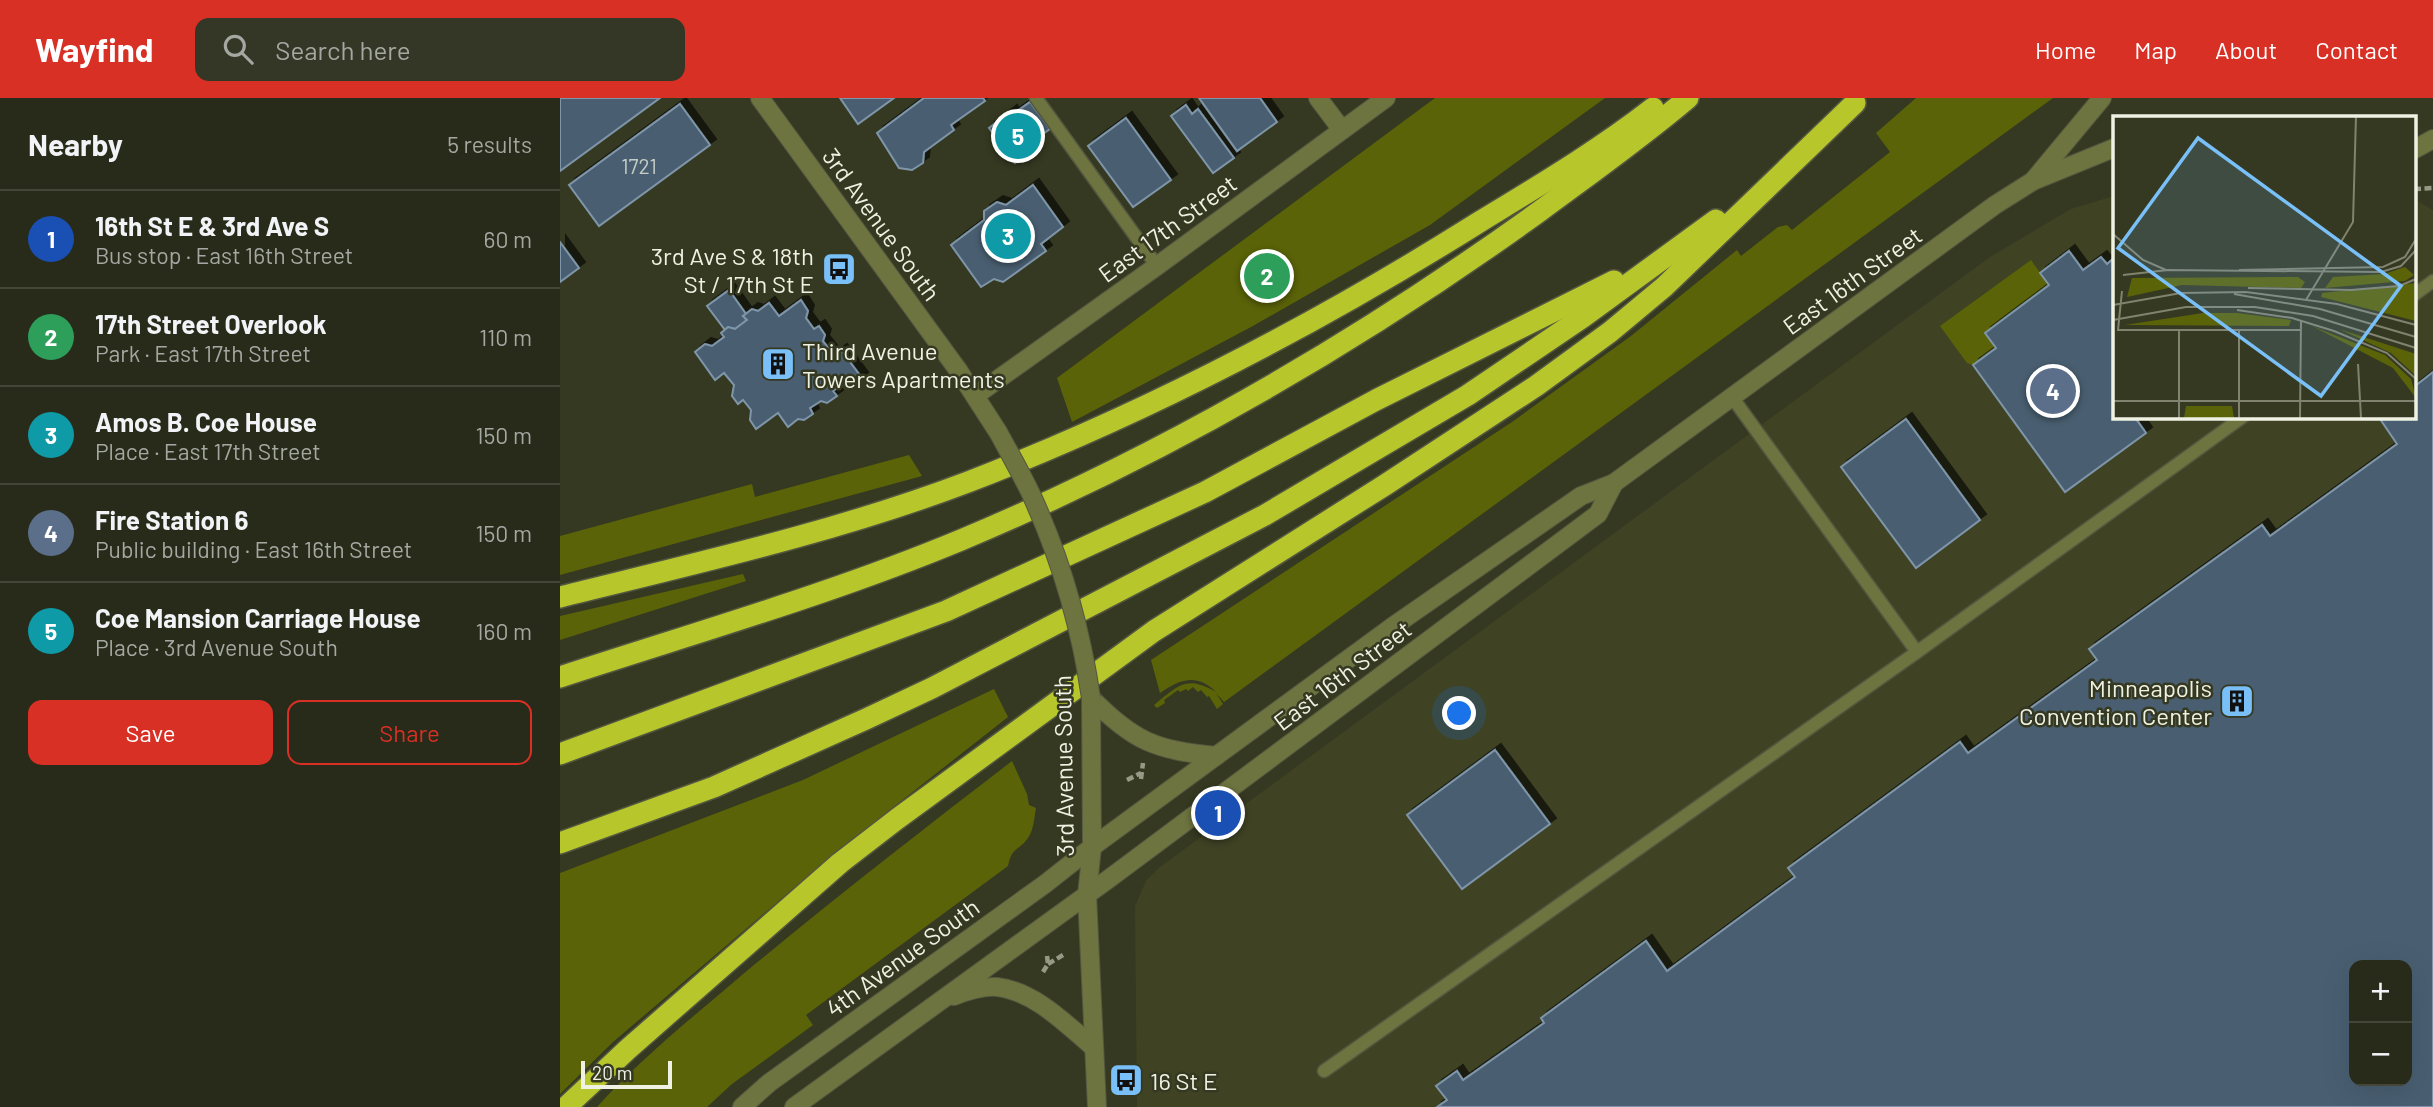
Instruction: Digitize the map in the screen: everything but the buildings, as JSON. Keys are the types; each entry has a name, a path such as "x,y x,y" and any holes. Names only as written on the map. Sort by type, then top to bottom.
{"highway":[{"path":"560,597 820,530 968,481 1079,436 1232,363 1417,261 1574,163 1666,98"},
{"path":"560,677 822,592 913,558 1012,517 1142,455 1299,370 1428,290 1589,175 1688,98"},
{"path":"560,843 714,787 866,719 932,688 1265,515 1468,395 1531,354 1702,232 1857,100"},
{"path":"566,1107 840,863 897,819 1154,631 1396,478 1536,386 1610,332 1664,287 1857,100"},
{"path":"560,754 946,611 1205,492 1376,400 1588,295 1702,232"}],"street":[{"name":"3rd Avenue South","path":"760,98 976,395 1030,493 1052,548 1086,664 1091,698 1092,847 1087,895 1097,1107"},
{"path":"1318,98 1342,130"},
{"name":"East 17th Street","path":"976,395 1386,98"},
{"name":"East 16th Street","path":"1092,847 1392,627 1581,496 1614,483 1995,205 2033,181 2102,98"},
{"path":"2416,148 2433,139"},
{"path":"2033,181 2113,149"},
{"path":"2416,150 2433,155"},
{"name":"East 16th Street","path":"1087,895 1598,514 1614,483"},
{"path":"1091,698 1111,719 1133,735 1157,747 1216,755"},
{"name":"4th Avenue South","path":"741,1107 769,1083 1045,884 1092,847"},
{"path":"794,1107 1087,895"},
{"path":"941,1000 971,990 996,987 1017,992 1036,1001 1093,1047"}],"lane":[{"path":"1036,98 1157,266"},
{"path":"2416,294 2433,281"},
{"path":"1732,397 1917,652"},
{"path":"1324,1071 1917,652 2241,418"}],"path":[{"path":"1141,779 1144,760"},
{"path":"1127,780 1142,772"},
{"path":"1047,956 1048,964"},
{"path":"1043,972 1048,964 1063,956"}],"shaded area":[{"path":"2113,196 2113,418 2416,418 2416,200 2433,210 2433,1107 1137,1107 1135,906 1146,881 1160,867 1990,257 2071,209"}],"green space":[{"path":"1435,98 1605,98 1430,225 1251,327 1072,422 1057,378"},
{"path":"1916,98 2053,98 1224,702 1216,693 1223,704 1217,709 1209,696 1193,687 1188,691 1178,690 1157,708 1154,705 1170,692 1190,683 1216,692 1202,682 1188,680 1160,693 1151,660 1512,422 1631,336 1737,250 1741,256 1778,227 1787,225 1792,230 1890,152 1876,133"},
{"path":"2031,260 2049,285 1985,332 1996,348 1973,365 1967,363 1940,326"},
{"path":"909,455 922,476 560,575 560,536 752,484 755,497"},
{"path":"743,574 746,581 560,640 560,616"},
{"path":"994,689 1008,717 835,853 613,1042 560,1094 560,873 803,780"},
{"path":"1012,761 1029,805 1036,808 1030,835 1013,852 1008,866 806,1015 813,1025 732,1084 707,1107 597,1107 649,1055 742,975 876,866"}],"place":[{"name":"Coe Mansion Carriage House","path":"1018,136"},
{"name":"Amos B. Coe House","path":"1008,236"},
{"name":"3rd Ave S & 18th St / 17th St E","path":"839,269"},
{"name":"17th Street Overlook","path":"1267,276"},
{"name":"Third Avenue Towers Apartments","path":"778,364"},
{"name":"Fire Station 6","path":"2053,391"},
{"name":"Minneapolis Convention Center","path":"2237,701"},
{"name":"16th St E & 3rd Ave S","path":"1218,813"},
{"name":"16 St E","path":"1126,1080"}]}
